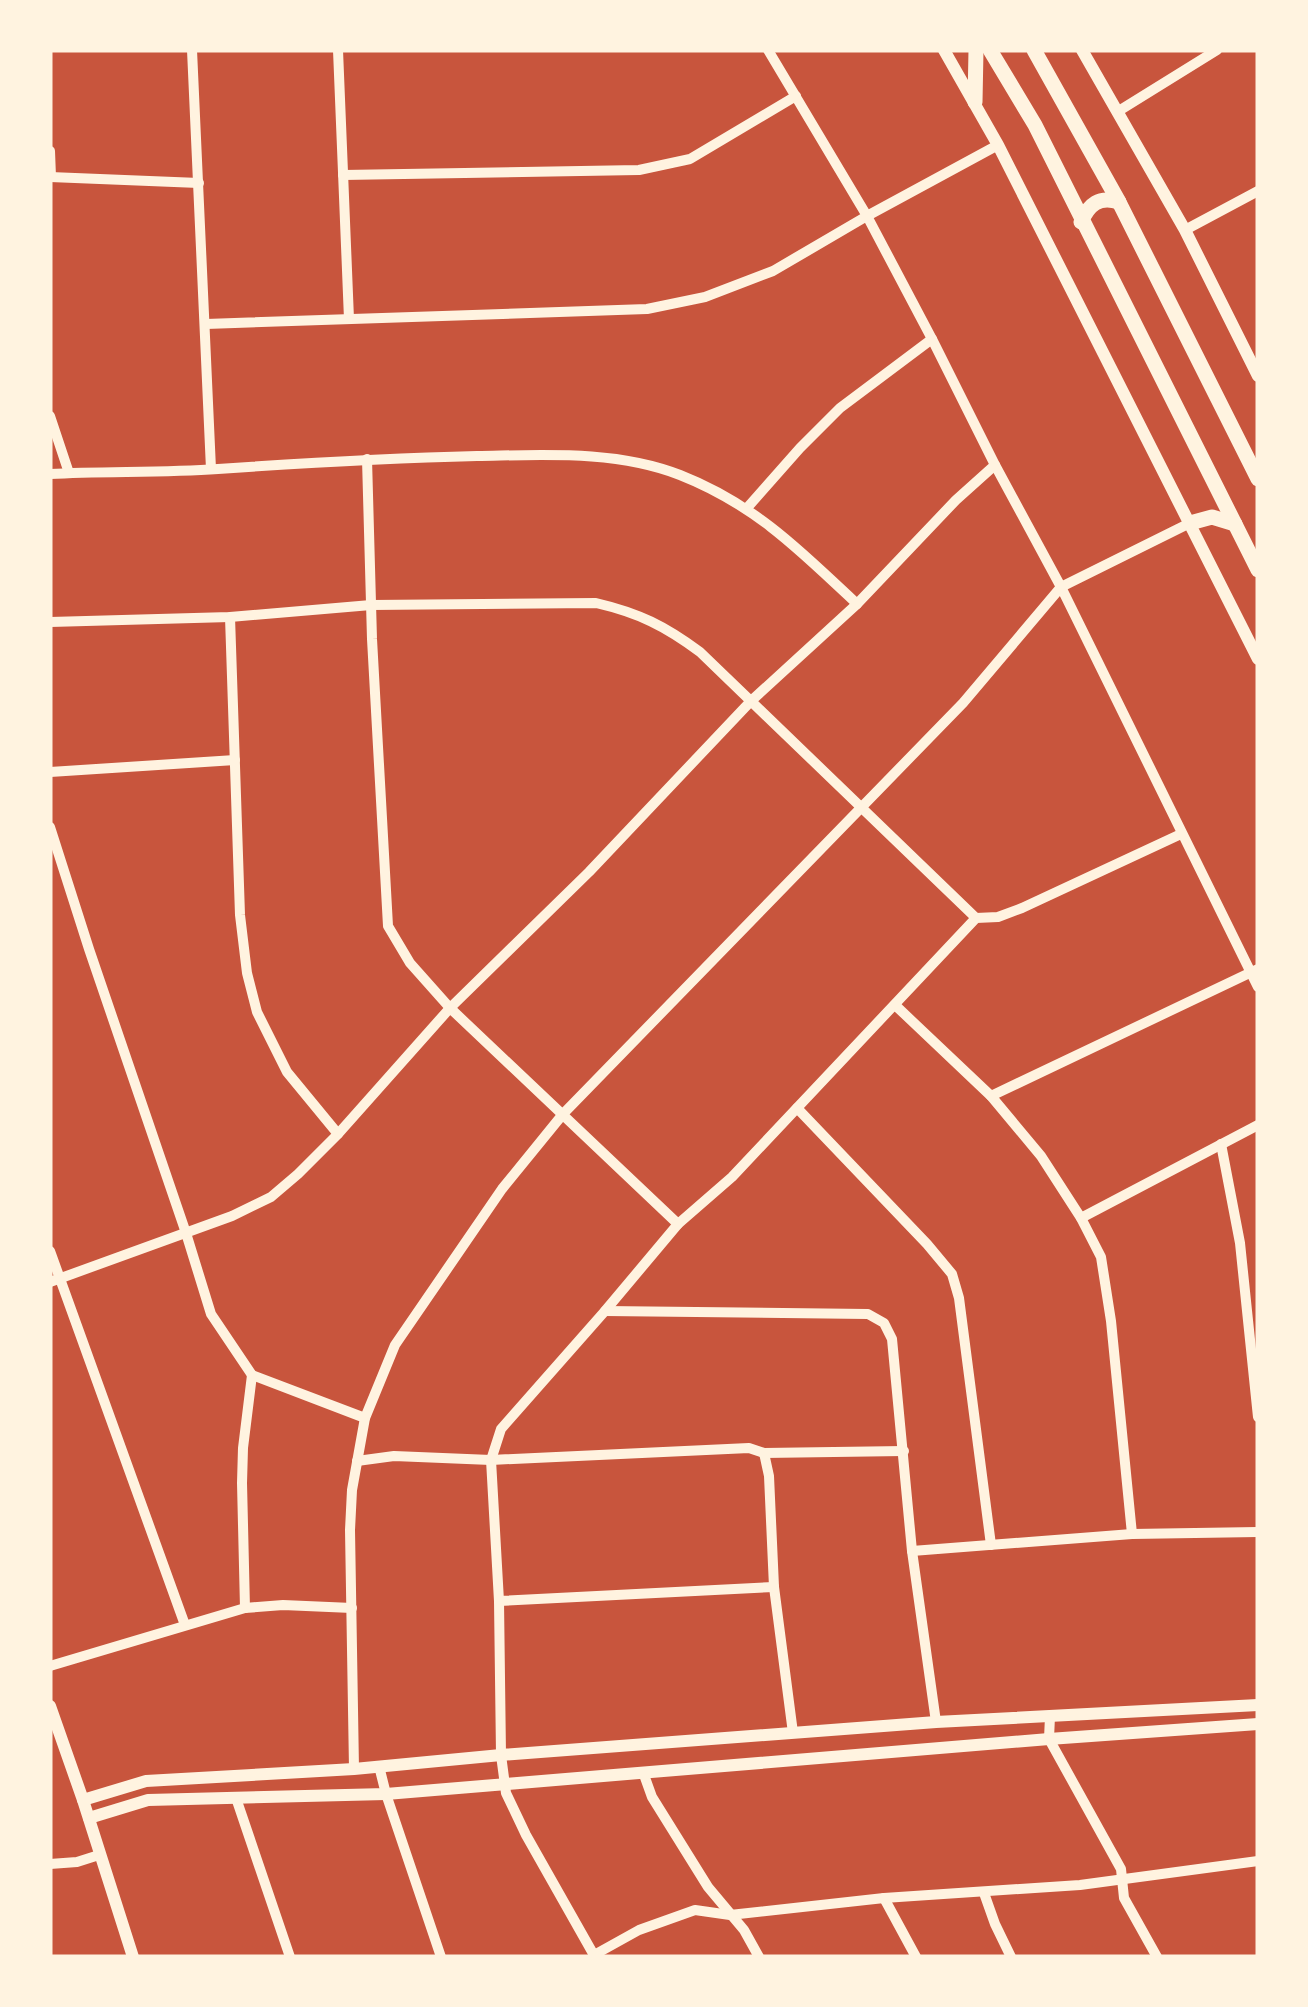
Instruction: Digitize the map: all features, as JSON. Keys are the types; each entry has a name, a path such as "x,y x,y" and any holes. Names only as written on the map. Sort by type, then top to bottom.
{"main road":[{"path":"975,102 976,50"},
{"path":"990,50 1035,126 1258,570"},
{"path":"1034,50 1119,202 1258,479"},
{"path":"1082,222 1090,205 1103,199 1119,202"},
{"path":"1190,523 1212,517 1235,524"}],"street":[{"path":"192,50 211,470"},
{"path":"338,50 349,319"},
{"path":"768,50 867,216 932,339 994,465 1061,587 1181,834 1254,971 1258,987"},
{"path":"944,50 998,146 1258,659"},
{"path":"1082,50 1185,230 1258,376"},
{"path":"1116,112 1217,50"},
{"path":"343,176 639,170 690,159 796,96"},
{"path":"206,324 647,308 705,297 773,271 998,146"},
{"path":"50,152 51,177 199,183"},
{"path":"1185,230 1258,191"},
{"path":"746,508 840,408 932,339"},
{"path":"50,416 69,472"},
{"path":"50,474 542,455 635,462 676,473 746,508 791,542 857,604"},
{"path":"367,459 388,926 410,963 450,1008 678,1224"},
{"path":"55,1280 232,1216 271,1197 338,1134 450,1008 590,872 751,701 857,604 994,465"},
{"path":"354,1770 352,1490 365,1418 396,1346 502,1188 564,1114 963,703 1061,587 1190,523"},
{"path":"50,622 230,617 372,605 596,604 629,611 674,632 700,652 976,918"},
{"path":"230,617 240,915 247,973 256,1012 287,1072 338,1134"},
{"path":"50,772 235,760"},
{"path":"50,826 211,1314 252,1375 365,1418"},
{"path":"1181,834 1022,908 998,917 976,918 732,1177 678,1224 502,1429 491,1460 499,1601 501,1755 506,1793 595,1956 639,1930 695,1910 730,1915 884,1898 984,1893 1122,1880 1258,1861"},
{"path":"992,1096 1254,971"},
{"path":"895,1005 992,1096 1041,1156 1101,1257 1132,1534"},
{"path":"797,1108 952,1274 959,1298 990,1545"},
{"path":"1081,1218 1258,1125"},
{"path":"1221,1144 1240,1243 1258,1417"},
{"path":"50,1251 55,1280 185,1625"},
{"path":"605,1311 868,1314 884,1322 892,1338 912,1551 936,1722"},
{"path":"246,1608 242,1466 252,1375"},
{"path":"357,1461 394,1456 491,1460 749,1448 764,1453 904,1451"},
{"path":"764,1453 769,1476 774,1587 792,1733"},
{"path":"912,1551 1132,1534 1258,1532"},
{"path":"499,1601 774,1587"},
{"path":"50,1666 246,1608 352,1608"},
{"path":"84,1800 146,1780 354,1770 936,1722 1258,1705"},
{"path":"50,1706 133,1957"},
{"path":"1050,1716 1049,1739 1121,1869 1124,1898 1157,1957"},
{"path":"89,1818 148,1800 386,1794 1258,1724"},
{"path":"378,1766 441,1957"},
{"path":"643,1772 652,1797 708,1887 744,1930 759,1957"},
{"path":"236,1798 290,1957"},
{"path":"50,1864 99,1855"},
{"path":"984,1893 1011,1957"},
{"path":"884,1898 916,1957"}]}
